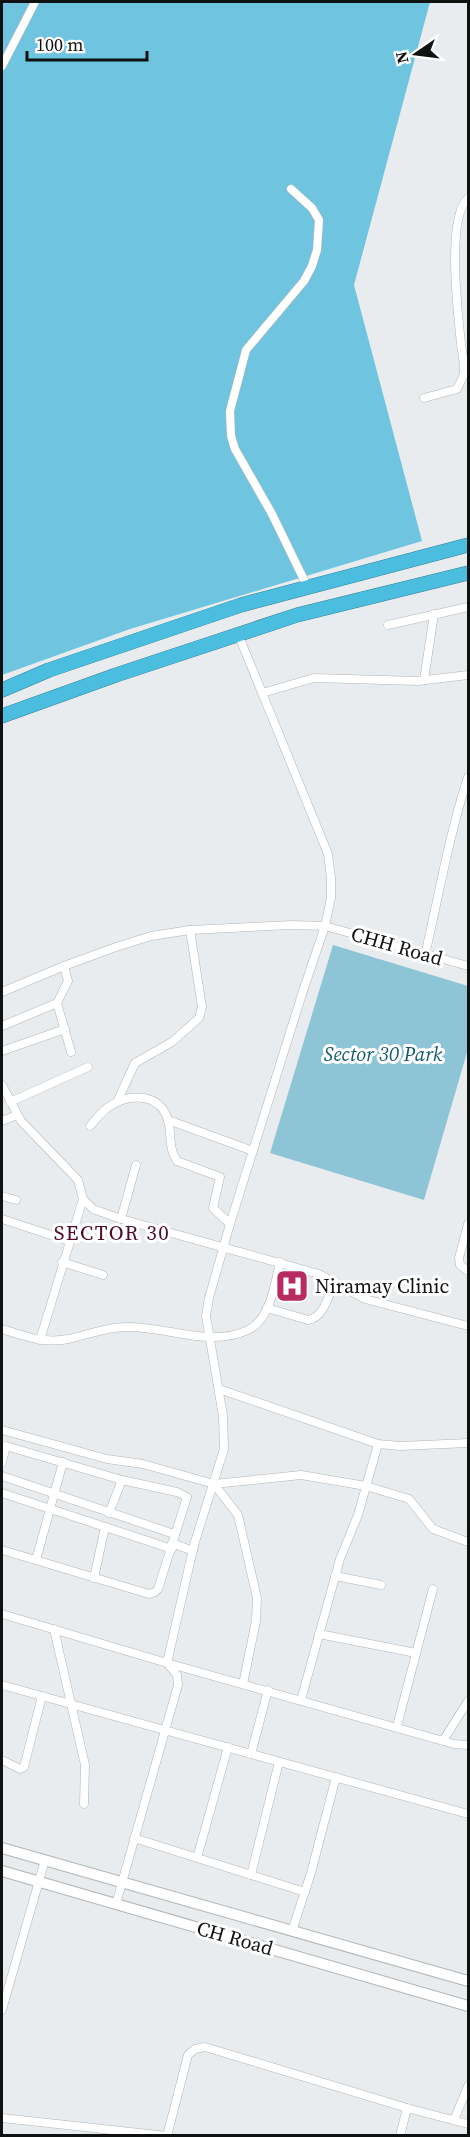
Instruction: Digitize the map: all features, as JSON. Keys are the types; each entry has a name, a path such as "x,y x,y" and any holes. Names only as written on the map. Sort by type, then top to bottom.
{"highway":[{"path":"2,690 49,670 199,619 307,586 468,544"},
{"path":"2,717 116,675 297,615 468,573"}],"street":[{"path":"2,66 35,2"},
{"path":"291,189 312,208 319,220 317,250 304,281 246,350 230,411 231,436 235,449 272,514 307,586"},
{"path":"424,398 457,388 464,373 455,279 459,214 463,203 468,198"},
{"path":"388,625 468,607"},
{"path":"424,680 434,614"},
{"path":"166,1663 193,1551 224,1449 219,1389 206,1317 223,1246 325,926 331,898 328,854 238,634"},
{"path":"262,693 314,678 424,680 468,675"},
{"path":"425,955 455,816 468,777"},
{"name":"CHH Road","path":"2,992 64,966 151,936 190,930 291,925 325,926 468,966"},
{"path":"117,1102 135,1063 166,1046 200,1018 202,1007 190,930"},
{"path":"2,1026 57,1003 68,981 64,966"},
{"path":"57,1003 71,1052"},
{"path":"2,1051 65,1029"},
{"path":"10,1102 88,1067"},
{"path":"2,1085 21,1121 78,1180 83,1199 93,1209 121,1219 319,1274 365,1299 468,1326"},
{"path":"90,1126 104,1110 117,1102 135,1097 150,1099 159,1104 168,1120 172,1151 177,1161 220,1177 213,1208 230,1224"},
{"path":"2,1121 17,1115"},
{"path":"168,1120 253,1151"},
{"path":"121,1219 136,1165"},
{"path":"2,1196 16,1200"},
{"path":"39,1340 83,1199"},
{"path":"2,1219 69,1240"},
{"path":"468,1224 459,1258 460,1265 468,1271"},
{"path":"62,1262 103,1275"},
{"path":"2,1329 39,1340 66,1340 126,1326 209,1337 248,1330 262,1318 267,1308 280,1262"},
{"path":"267,1308 308,1320 314,1319 319,1315 335,1281"},
{"path":"219,1389 378,1444 400,1446 468,1443"},
{"path":"2,1430 107,1459 143,1464 214,1484 301,1475 366,1486 409,1500 433,1530 468,1542"},
{"path":"301,1700 340,1559 358,1515 378,1444"},
{"path":"2,1461 6,1446 122,1480 177,1492 188,1497 155,1592 149,1594 2,1550"},
{"path":"36,1560 63,1462"},
{"path":"2,1476 174,1534"},
{"path":"109,1512 122,1480"},
{"path":"214,1484 238,1515 256,1598 256,1622 243,1684"},
{"path":"2,1493 105,1527 193,1551"},
{"path":"94,1578 105,1527"},
{"path":"335,1576 381,1585"},
{"path":"397,1726 433,1589"},
{"path":"2,1615 443,1741 468,1744"},
{"path":"54,1629 85,1766 84,1804"},
{"path":"319,1634 416,1653"},
{"path":"117,1904 121,1882 178,1685 177,1675 166,1663"},
{"path":"2,1685 468,1814"},
{"path":"251,1754 268,1690"},
{"path":"2,1760 20,1769 24,1767 42,1696"},
{"path":"443,1741 468,1701"},
{"path":"197,1858 228,1747"},
{"path":"251,1875 279,1762"},
{"path":"292,1931 336,1778"},
{"path":"134,1838 305,1892"},
{"name":"CH Road","path":"2,1848 468,1981"},
{"path":"2,2010 45,1860"},
{"name":"CH Road","path":"2,1871 468,2006"},
{"path":"2,2118 111,2132 167,2136 188,2055 195,2049 205,2047 468,2124"},
{"path":"454,2120 468,2086"},
{"path":"400,2136 407,2108"}],"green space":[{"name":"Sector 30 Park","path":"333,945 468,986 468,1049 424,1200 270,1153"}],"shaded area":[{"path":"2,2 430,2 354,285 422,541 130,629 2,675"}],"place":[{"name":"Niramay Clinic","path":"292,1286"}],"district":[{"name":"SECTOR 30","path":"112,1233"}]}
